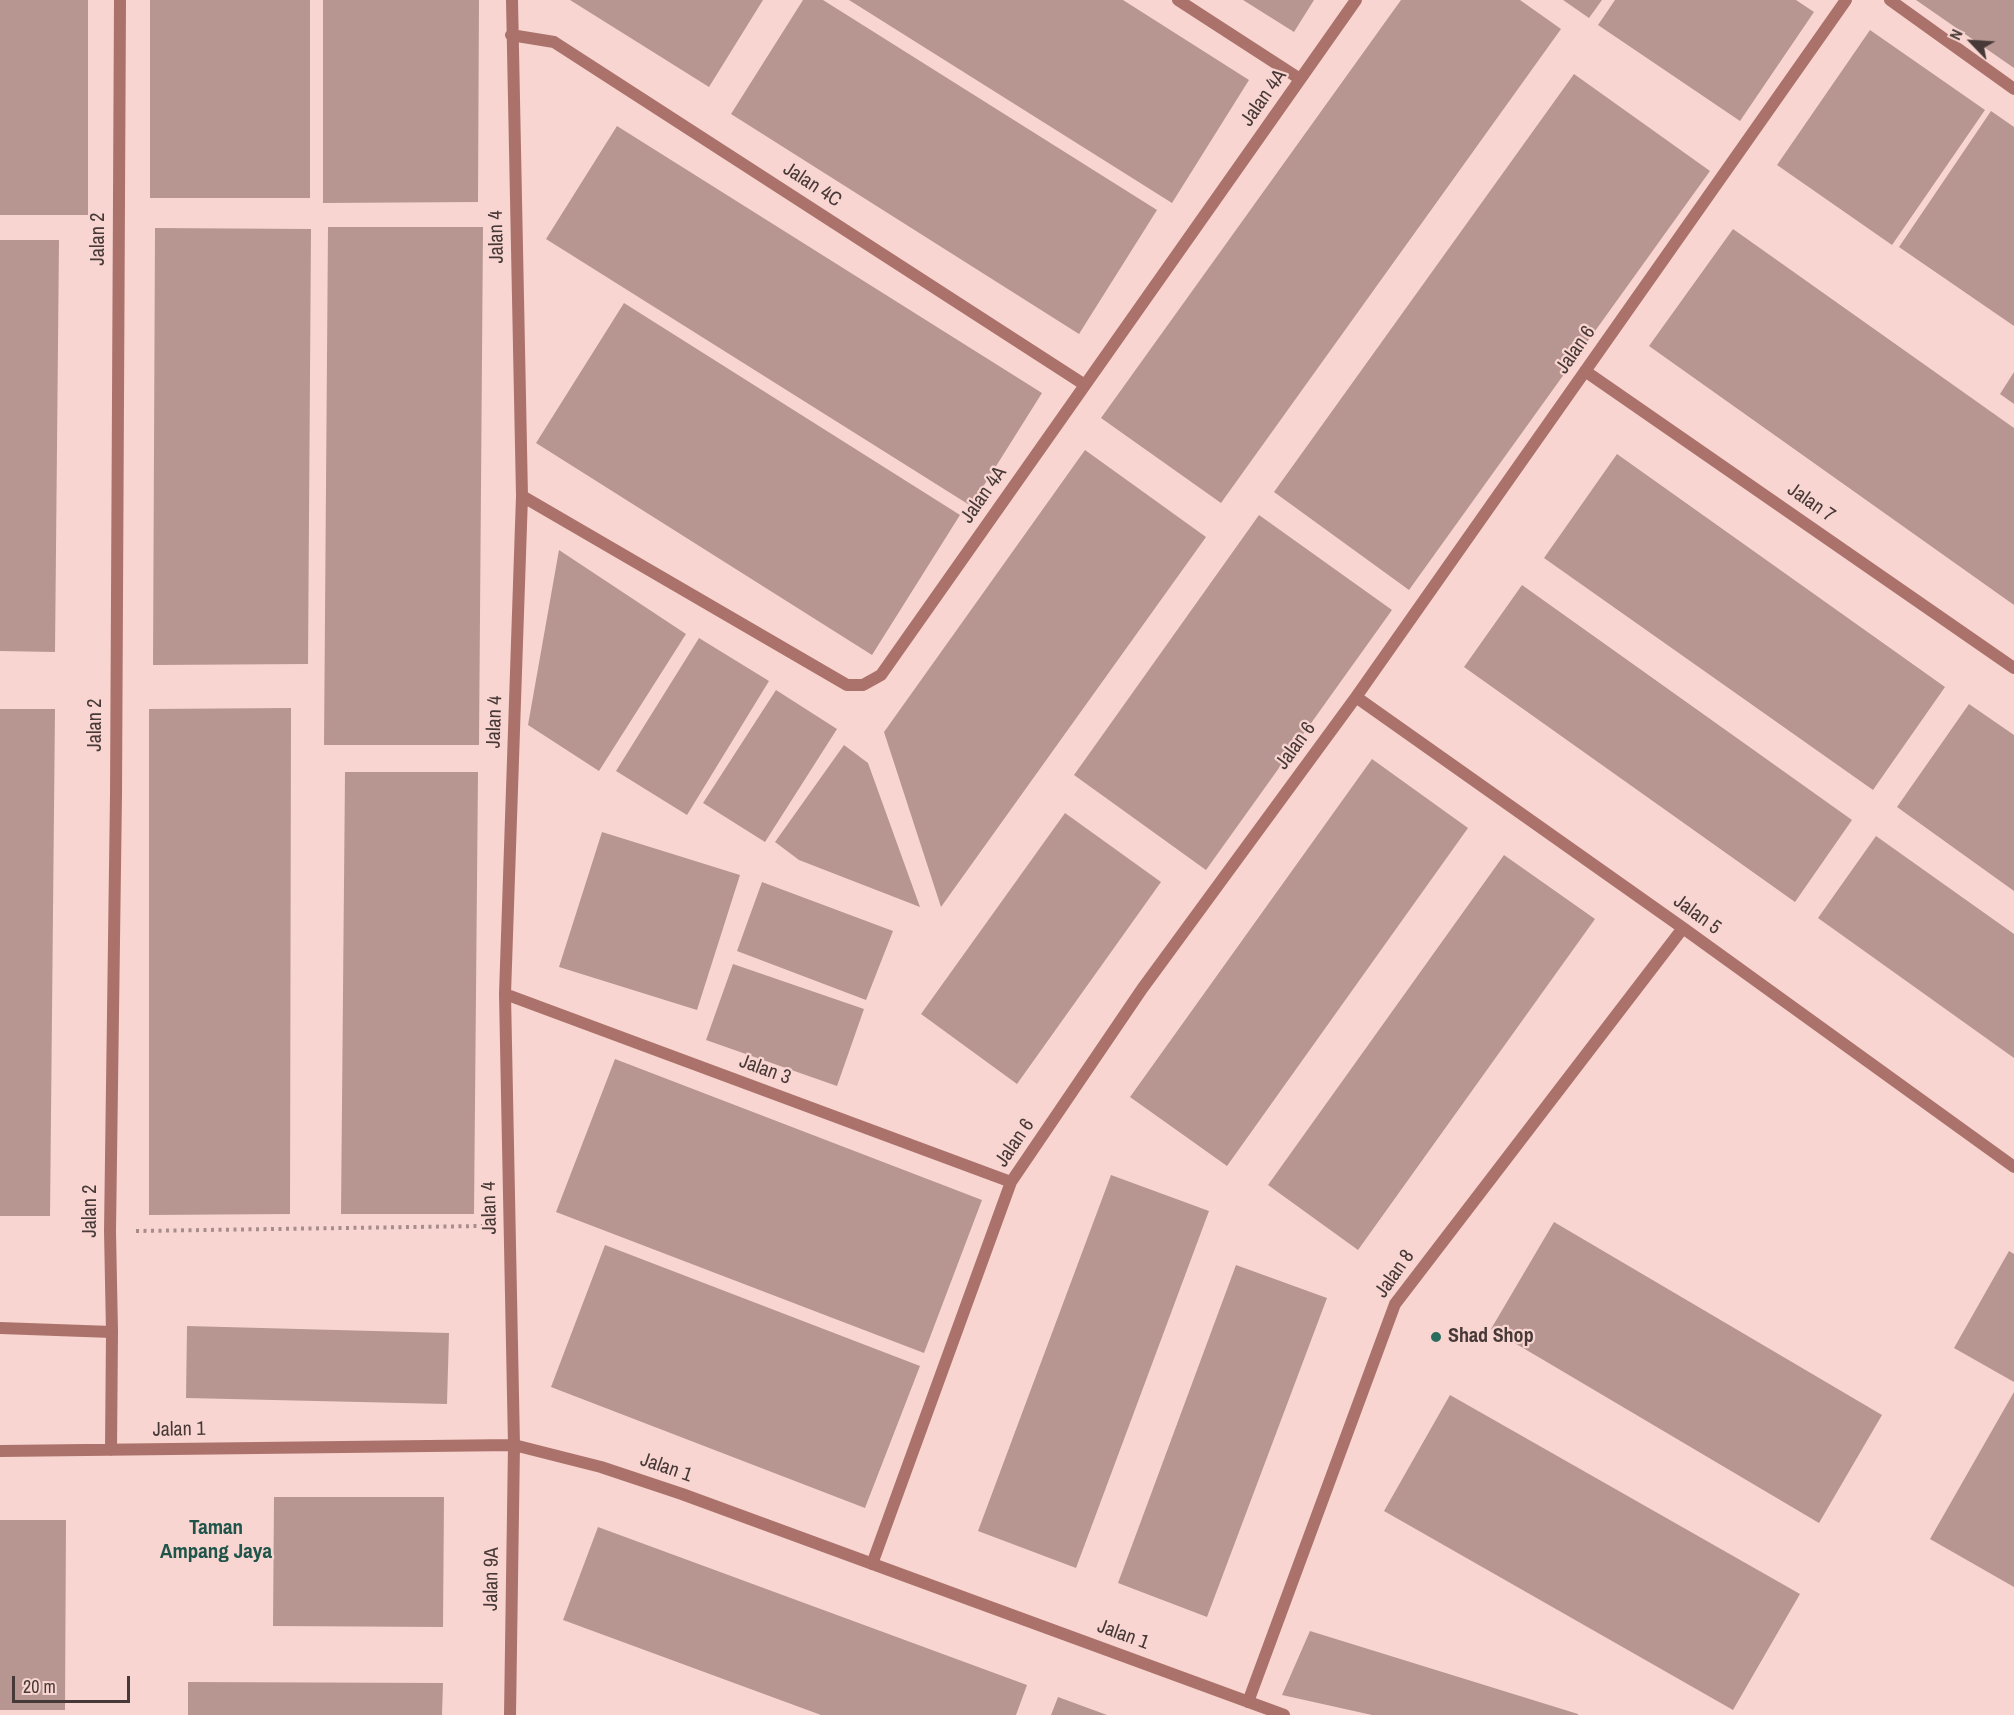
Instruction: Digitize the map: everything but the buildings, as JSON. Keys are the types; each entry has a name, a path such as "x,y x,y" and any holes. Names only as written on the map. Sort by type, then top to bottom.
{"street":[{"name":"Jalan 2","path":"111,1450 110,1231 116,795 120,0"},
{"name":"Jalan 4","path":"512,0 522,496 504,994 514,1444"},
{"path":"1178,0 1300,80"},
{"name":"Jalan 4A","path":"522,496 847,686 863,685 881,675 1356,0"},
{"name":"Jalan 6","path":"872,1564 1011,1182 1142,989 1356,697 1846,0"},
{"path":"1890,0 2014,89"},
{"name":"Jalan 4C","path":"512,35 554,42 1086,385"},
{"name":"Jalan 7","path":"1585,371 2014,668"},
{"name":"Jalan 5","path":"1356,697 1683,928 2014,1167"},
{"name":"Jalan 8","path":"1248,1702 1395,1304 1683,928"},
{"name":"Jalan 3","path":"504,994 1011,1182"},
{"path":"0,1328 112,1332"},
{"name":"Jalan 1","path":"0,1451 514,1444 600,1467 1284,1715"},
{"name":"Jalan 9A","path":"510,1715 514,1444"}],"path":[{"path":"110,1231 510,1226"}],"place":[{"name":"Shad Shop","path":"1436,1337"}],"district":[{"name":"Taman Ampang Jaya","path":"216,1540"}]}
